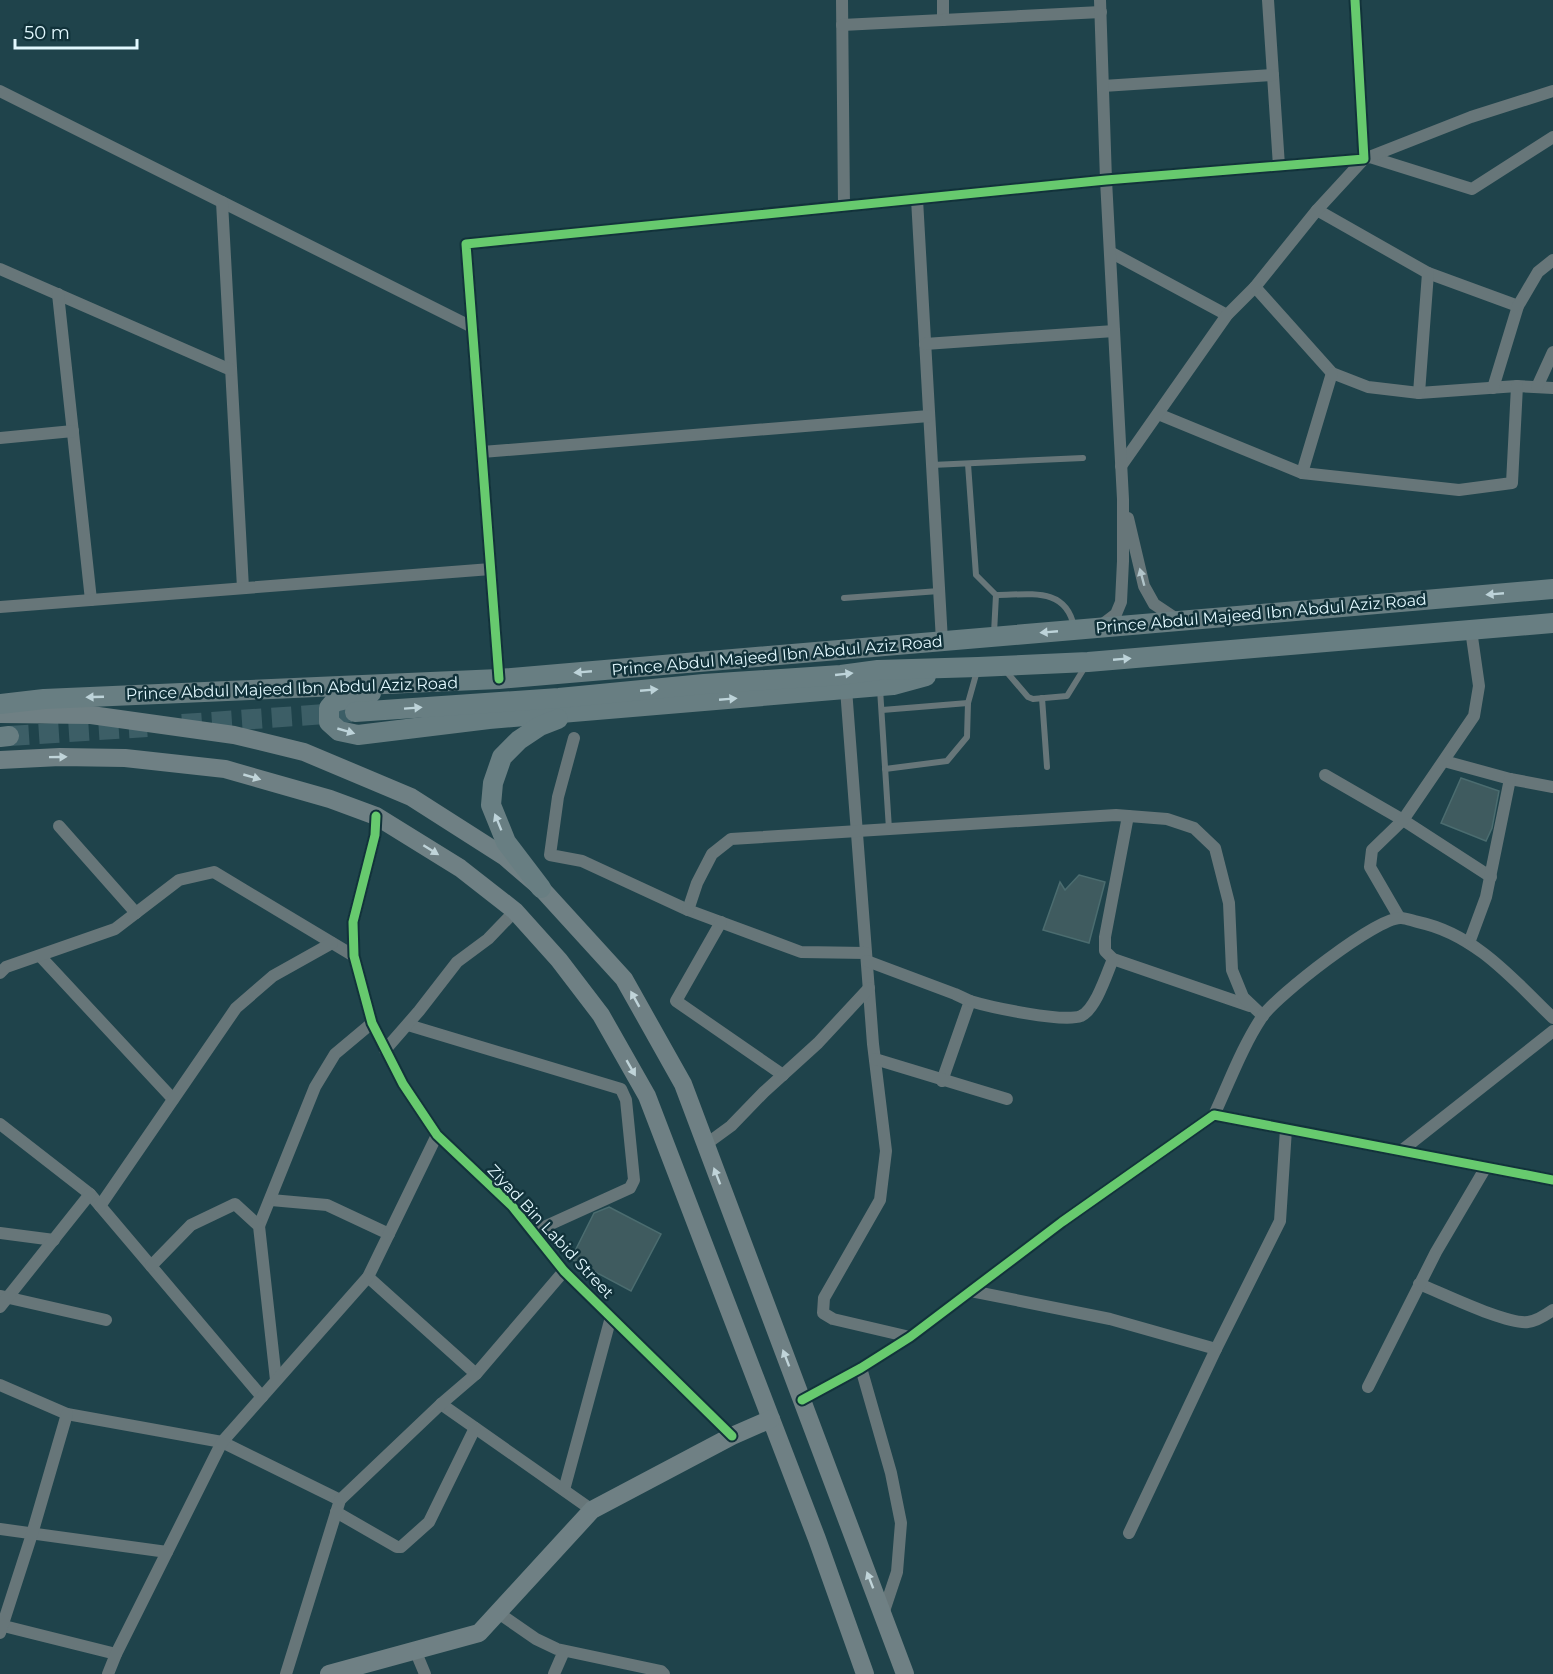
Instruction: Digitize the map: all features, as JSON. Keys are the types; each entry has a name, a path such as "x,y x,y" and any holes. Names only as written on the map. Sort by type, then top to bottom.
{"main road":[{"name":"Prince Abdul Majeed Ibn Abdul Aziz Road","path":"0,704 44,699 499,679 1553,589"},
{"name":"Prince Abdul Majeed Ibn Abdul Aziz Road","path":"355,712 559,698 878,670 1088,662 1553,623"},
{"path":"411,683 334,702 329,708 329,722 339,731 358,735 573,712 892,685 953,668"},
{"path":"573,712 540,726 519,740 502,757 493,783 491,805 506,842 541,888 624,979 682,1084 905,1674"},
{"path":"0,714 92,715 234,735 304,753 411,796 506,857 541,888"},
{"path":"0,760 60,757 126,758 225,769 376,816 460,868 515,911 559,960 601,1015 647,1096 771,1419 865,1674"},
{"path":"329,1674 479,1632 592,1510 732,1436 771,1419"}],"street":[{"path":"842,0 844,206"},
{"path":"943,0 943,20"},
{"path":"1269,0 1279,166"},
{"path":"1121,466 1227,315 1255,286 1317,210 1367,158 1355,0"},
{"path":"842,25 943,20 1100,6 1106,180 1123,500 1123,561 1120,602 1116,614 1098,627"},
{"path":"1103,86 1273,75"},
{"path":"0,91 472,327"},
{"path":"499,679 466,244 1106,180 1367,158 1471,117 1553,91"},
{"path":"1367,158 1472,189 1553,137"},
{"path":"917,199 942,641"},
{"path":"222,202 243,588"},
{"path":"1317,210 1428,273 1518,306"},
{"path":"1110,252 1227,315"},
{"path":"1493,388 1518,306 1538,272 1553,260"},
{"path":"0,268 6,274 58,294 231,370"},
{"path":"1419,393 1428,273"},
{"path":"1255,286 1332,373 1368,387 1419,393 1517,386 1553,388"},
{"path":"58,294 91,600"},
{"path":"925,344 1114,331"},
{"path":"1537,387 1553,352"},
{"path":"1302,473 1332,373"},
{"path":"1158,414 1302,473 1459,490 1512,483 1517,386"},
{"path":"482,452 929,416"},
{"path":"0,438 73,431"},
{"path":"1123,500 1144,586 1154,604 1178,620"},
{"path":"0,607 491,569"},
{"path":"1399,917 1370,867 1372,850 1403,820 1474,716 1479,686 1471,630"},
{"path":"846,689 866,957 886,1151 880,1200 824,1298 823,1313 833,1319 910,1337"},
{"path":"574,738 558,797 550,855 582,861 688,910 801,952 866,957 970,1001 1014,1012 1081,1016 1097,997 1113,959"},
{"path":"1444,761 1510,779 1553,787"},
{"path":"1325,775 1403,820 1491,877"},
{"path":"1469,943 1491,877 1510,779"},
{"path":"688,910 697,883 712,855 731,839 1116,815 1167,819 1194,828 1215,848 1228,903 1232,970 1243,997 1259,1012"},
{"name":"Ziyad Bin Labid Street","path":"376,816 375,835 353,922 354,956 372,1023 403,1084 437,1135 512,1206 564,1271 732,1436"},
{"path":"1128,816 1105,938 1105,951 1113,959 1259,1012"},
{"path":"59,826 136,913"},
{"path":"0,973 6,967 115,929 178,880 214,872 354,956"},
{"path":"386,1050 457,962 488,939 515,911"},
{"path":"802,1400 861,1368 910,1337 1062,1222 1214,1115 1244,1051 1259,1012 1359,936 1399,917 1438,926 1481,950 1553,1017"},
{"path":"721,922 676,1001 783,1075"},
{"path":"100,1206 236,1008 273,976 332,943"},
{"path":"40,956 173,1099"},
{"path":"705,1145 731,1126 818,1043 869,988"},
{"path":"942,1081 970,1001"},
{"path":"276,1380 259,1226 315,1087 335,1054 372,1023"},
{"path":"408,1024 621,1089 627,1100 634,1180 630,1188 533,1232"},
{"path":"1401,1151 1553,1031"},
{"path":"875,1059 1007,1099"},
{"path":"1214,1115 1553,1180"},
{"path":"0,1124 90,1194 262,1397"},
{"path":"1129,1533 1216,1349 1280,1221 1286,1129"},
{"path":"108,1674 222,1442 368,1277 437,1135"},
{"path":"1368,1387 1419,1284 1486,1167"},
{"path":"2,1300 90,1194"},
{"path":"271,1200 327,1205 389,1234"},
{"path":"151,1266 191,1225 236,1204 259,1226"},
{"path":"0,1233 54,1240"},
{"path":"286,1674 338,1506 441,1404 476,1374 564,1271"},
{"path":"368,1277 476,1374"},
{"path":"1419,1284 1510,1320 1528,1322 1553,1310"},
{"path":"971,1291 1110,1319 1216,1349"},
{"path":"2,1300 106,1320"},
{"path":"564,1490 610,1317"},
{"path":"861,1368 891,1473 901,1523 897,1572 883,1614"},
{"path":"0,1385 67,1414 222,1442 338,1506 397,1547 401,1547 429,1522 475,1428"},
{"path":"441,1404 592,1510"},
{"path":"67,1414 32,1534 1,1628 116,1654"},
{"path":"0,1529 167,1552"},
{"path":"497,1612 536,1640 564,1651 661,1671 664,1674"},
{"path":"415,1650 425,1674"},
{"path":"554,1674 564,1651"}],"lane":[{"path":"932,465 1083,458"},
{"path":"968,464 976,575 996,595 1052,596 1072,614 1075,629"},
{"path":"844,598 939,591"},
{"path":"994,637 996,595"},
{"path":"1000,665 1028,697 1033,699 1066,696 1088,662"},
{"path":"885,769 947,761 967,737 968,703 978,667"},
{"path":"879,686 889,829"},
{"path":"1042,698 1047,767"},
{"path":"882,710 968,703"}],"building":[{"path":"1461,778 1499,791 1492,828 1486,841 1441,823"},
{"path":"1079,875 1105,882 1089,943 1043,930 1060,882 1065,890"},
{"path":"609,1207 661,1234 631,1291 571,1259 594,1213"}],"tunnel":[{"path":"182,724 355,712"},
{"path":"9,736 147,727"}],"cycle path":[{"path":"499,679 466,244 1106,180 1364,159 1355,0"},
{"path":"376,816 375,835 353,922 354,956 372,1023 403,1084 437,1135 512,1206 564,1271 732,1436"},
{"path":"802,1400 861,1368 910,1337 1062,1222 1214,1115 1553,1180"}]}
